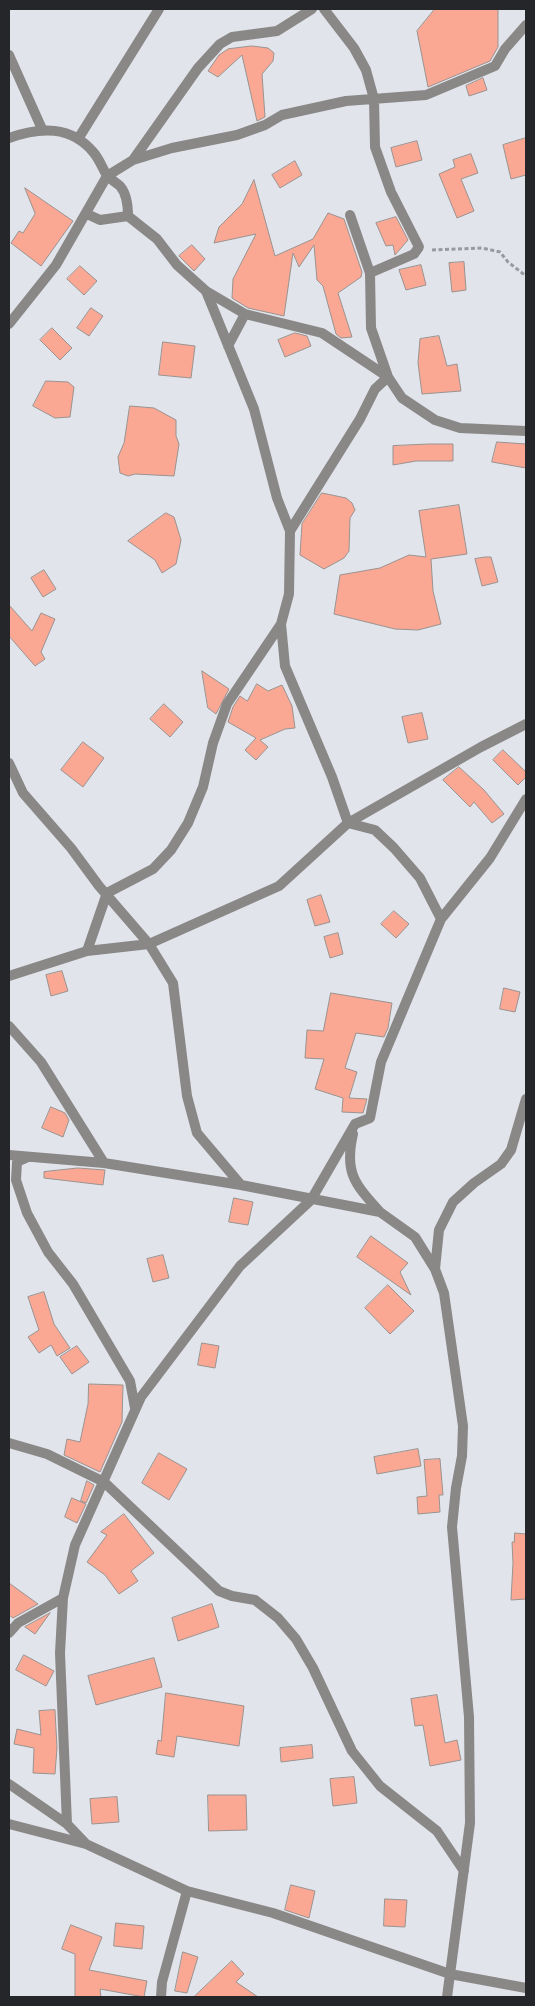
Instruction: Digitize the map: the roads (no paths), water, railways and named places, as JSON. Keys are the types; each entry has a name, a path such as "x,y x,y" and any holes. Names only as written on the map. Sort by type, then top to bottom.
{"street":[{"path":"78,139 159,9"},
{"path":"133,160 198,68 220,44 232,37 277,31 312,9"},
{"path":"324,9 354,48 366,70 374,99 375,147 391,192 419,247 418,251 370,273"},
{"path":"9,324 56,265 87,214 107,176 133,160 172,148 237,136 265,125 282,115 346,101 426,95 495,66 505,49 526,25"},
{"path":"9,55 42,129"},
{"path":"9,138 42,129 60,131 78,139 94,153 107,176 122,188 127,202 128,216"},
{"path":"87,214 100,220 128,216 157,239 177,265 206,292 245,314 322,333 388,377"},
{"path":"350,215 370,273 371,328 388,377 402,398 435,420 460,428 526,431"},
{"path":"87,951 107,893 153,869 171,850 188,823 203,787 213,743 227,704 281,624 289,594 290,531 277,498 254,409 206,292"},
{"path":"228,346 245,314"},
{"path":"290,531 360,419 375,389 388,377"},
{"path":"281,624 285,666 329,769 348,823"},
{"path":"9,976 87,951 149,944 279,886 348,823 481,747 526,724"},
{"path":"9,763 23,793 54,827 99,886 149,944 173,983 187,1096 197,1133 241,1185"},
{"path":"67,1824 60,1653 63,1598 75,1545 135,1408 156,1376 240,1266 311,1200 355,1124 370,1118 381,1062 441,919 490,858 526,799"},
{"path":"348,823 375,830 394,848 420,878 441,919"},
{"path":"9,1026 41,1062 104,1163"},
{"path":"435,1269 439,1230 453,1202 474,1183 501,1164 511,1150 526,1099"},
{"path":"355,1124 348,1156 352,1175 362,1192 380,1212 415,1237 435,1269 444,1293 463,1426 462,1456 452,1527 469,1717 470,1823 447,1997"},
{"path":"9,1155 104,1163 241,1185 380,1212"},
{"path":"30,1157 17,1162 16,1180 27,1213 48,1252 73,1284 130,1380 135,1408"},
{"path":"9,1443 48,1454 104,1482 219,1592 256,1600 278,1618 296,1639 313,1668 352,1751 380,1786 437,1832 464,1871"},
{"path":"9,1633 18,1623 63,1598"},
{"path":"9,1784 67,1824 86,1844"},
{"path":"9,1824 86,1844 187,1891 273,1913 450,1974 526,1988"},
{"path":"161,1997 162,1982 187,1891"}]}
